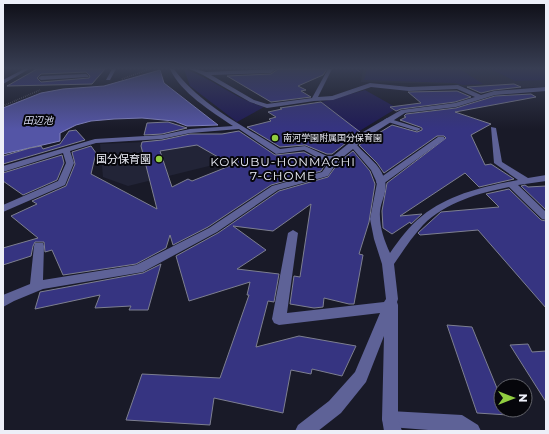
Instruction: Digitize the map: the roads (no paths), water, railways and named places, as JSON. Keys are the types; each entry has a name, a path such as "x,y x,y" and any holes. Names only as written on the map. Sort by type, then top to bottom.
{"street":[{"path":"188,89 279,152 305,148 324,158 335,159"},
{"path":"231,89 252,102 267,106 314,99 333,98 358,89"},
{"path":"314,99 319,89"},
{"path":"463,89 480,97"},
{"path":"3,302 36,287 139,269 213,230 275,188 325,174 335,159 353,144 402,111 456,105 509,90 537,89"},
{"path":"509,90 546,93"},
{"path":"387,120 417,129"},
{"path":"3,169 95,142 162,137 190,131 241,127"},
{"path":"492,128 498,163 526,181"},
{"path":"380,182 441,139"},
{"path":"353,144 360,154 375,167 382,190 375,213 378,237 388,264 391,303 392,425 462,424 472,431"},
{"path":"3,209 62,183 70,163 66,150"},
{"path":"388,264 425,218 443,206 472,194 510,183 546,178"},
{"path":"510,183 546,217"},
{"path":"293,233 279,319 391,303"},
{"path":"36,287 39,246"},
{"path":"304,431 335,407 361,377 391,303"}],"water":[{"name":"田辺池","path":"62,89 172,89 218,125 187,126 174,121 142,118 91,121 76,125 60,133 60,141 3,154 3,108 41,93"}],"place":[{"name":"南河学園附属国分保育園","path":"275,138"},
{"name":"国分保育園","path":"159,159"}],"district":[{"name":"KOKUBU-HONMACHI 7-CHOME","path":"283,169"}]}
